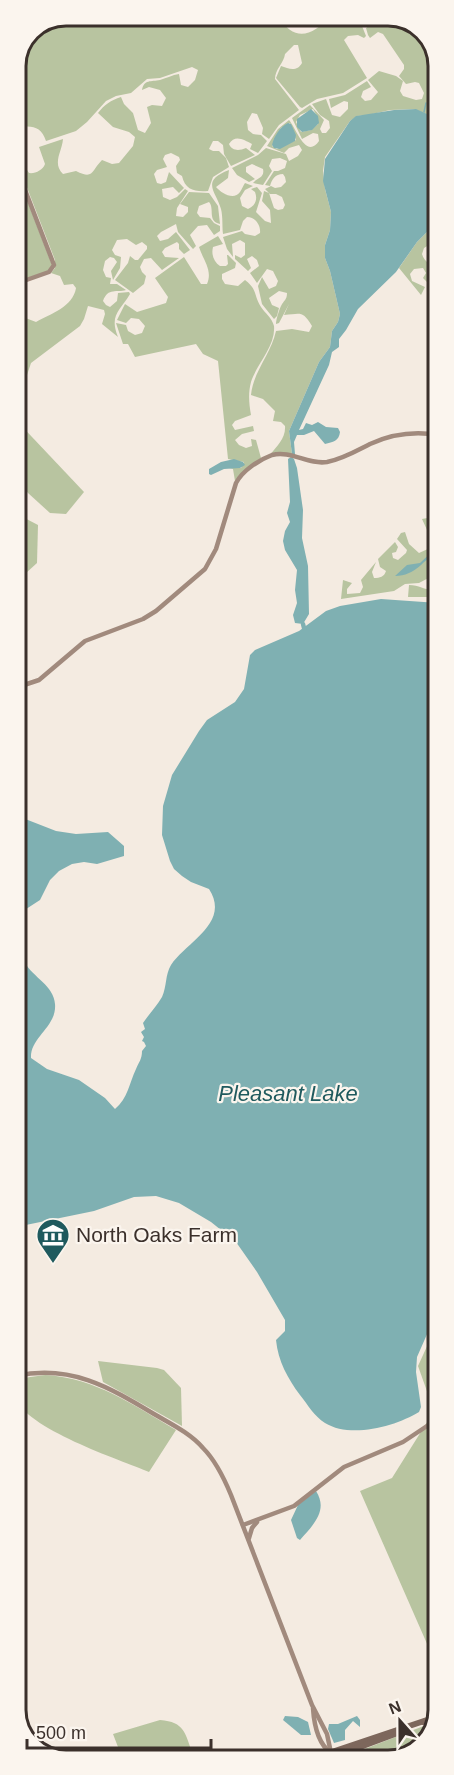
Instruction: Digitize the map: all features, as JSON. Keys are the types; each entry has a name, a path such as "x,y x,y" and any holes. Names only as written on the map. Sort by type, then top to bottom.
{"main road":[{"path":"349,1750 427,1720"}],"street":[{"path":"26,192 54,263 53,269 49,272 26,280"},
{"path":"26,684 39,680 85,641 143,619 166,604 205,569 212,559 232,492 239,477 249,468 268,457 282,454 322,462 337,460 393,435 428,434"},
{"path":"26,1375 54,1373 90,1380 118,1392 181,1430 201,1445 211,1457 227,1485 243,1525 312,1705 316,1730 326,1750"},
{"path":"243,1525 294,1506 344,1467 403,1442 428,1425"},
{"path":"250,1543 249,1536 252,1528 262,1518"}],"green space":[{"path":"58,26 286,26 297,33 304,34 319,26 362,26 366,36 364,38 358,35 348,36 344,40 367,78 343,93 317,99 302,108 276,78 281,66 295,69 302,63 298,45 294,45 285,54 275,79 299,110 279,125 269,139 262,134 263,128 257,114 252,113 247,122 248,130 253,134 261,135 267,141 258,153 250,149 252,144 240,139 231,141 229,144 232,148 238,150 246,148 255,155 231,166 224,154 223,145 218,141 213,141 209,149 219,151 226,158 229,167 213,177 208,191 188,187 182,176 177,173 176,166 180,160 179,157 171,153 165,155 163,159 167,167 157,170 154,174 157,183 166,182 169,172 184,188 179,193 173,187 162,189 163,197 170,200 185,189 188,191 177,208 176,216 183,217 188,212 188,207 180,204 189,192 209,193 218,206 220,224 212,218 209,202 199,206 197,213 200,217 210,218 220,226 220,231 214,235 207,225 198,226 190,235 196,246 193,249 178,232 176,224 161,232 157,236 160,241 168,239 176,232 190,250 184,254 177,242 165,248 162,252 165,257 179,258 162,270 151,258 144,259 140,267 146,276 144,284 133,293 115,280 128,263 130,256 138,260 147,246 142,242 136,245 127,239 117,240 112,250 115,255 121,257 120,268 113,280 111,271 117,262 110,257 105,261 103,270 106,277 111,278 110,284 117,284 126,290 110,292 103,301 110,307 117,301 118,293 129,292 130,294 115,318 118,337 102,324 104,310 88,306 80,326 31,363 26,378 26,318 36,322 54,313 66,305 74,295 76,288 73,284 64,285 60,276 51,273 55,268 55,260 26,185 26,168 29,173 42,168 45,164 39,147 63,139 58,166 63,174 76,171 86,175 92,173 102,160 112,164 119,163 133,146 135,137 129,132 113,127 98,113 100,110 111,101 121,97 133,113 138,130 145,133 151,123 147,107 162,106 166,98 160,90 149,87 142,90 144,84 179,74 181,85 188,87 195,80 198,70 192,67 160,78 147,79 131,93 106,101 76,131 46,141 41,132 34,127 26,127 26,58 37,37"},
{"path":"369,26 399,27 415,36 423,46 428,58 428,115 414,109 390,110 357,116 350,121 325,157 323,171 331,212 325,258 340,314 332,331 330,347 319,362 289,431 292,454 270,455 283,438 285,426 281,422 273,421 275,411 263,399 251,395 252,387 276,331 292,329 309,332 312,326 301,314 284,315 289,304 279,323 276,324 279,310 287,293 279,291 269,298 272,305 279,308 274,319 262,304 258,286 262,277 269,289 276,286 278,281 273,271 267,269 257,283 250,273 259,266 257,260 252,256 247,259 251,268 248,271 235,259 235,255 241,258 245,255 245,243 240,240 232,244 233,257 223,237 242,231 255,236 260,233 258,224 253,218 247,217 240,230 223,234 221,209 212,182 220,174 229,170 228,178 216,187 221,192 234,196 240,192 245,183 253,186 245,190 240,198 242,206 248,209 256,200 255,192 251,189 257,187 262,193 256,212 265,221 271,223 270,210 262,201 264,191 269,193 265,189 271,186 281,187 286,182 283,174 280,174 274,177 270,186 265,185 274,171 285,168 287,161 280,158 272,159 269,166 272,171 263,185 253,183 262,176 263,169 252,164 246,167 246,172 255,179 249,182 237,175 232,168 258,155 266,148 286,154 289,161 298,156 302,150 299,145 289,148 284,153 267,146 278,129 289,120 302,141 310,147 314,146 319,141 318,134 313,133 302,139 292,118 310,105 324,120 320,129 322,133 326,133 330,128 329,121 320,115 312,104 326,99 332,115 340,117 348,109 348,102 344,101 331,108 329,99 345,95 367,81 371,87 363,91 361,97 365,101 371,100 378,92 368,80 379,71 396,76 403,81 400,91 403,96 416,100 422,99 424,93 419,83 406,84 399,76 404,65 383,34 378,32 370,38 366,28","holes":["313,109 318,118 318,124 311,130 301,132 296,122 300,115","290,123 296,140 277,149 272,146 281,128","270,194 282,197 285,205 283,209 274,208"]},
{"path":"26,198 52,265 48,271 26,278"},
{"path":"428,231 428,246 424,248 422,254 428,263 428,283 423,278 426,273 423,268 414,269 410,274 412,281 425,287 421,295 399,268 417,242"},
{"path":"218,236 223,244 213,247 212,253 215,260 220,266 226,266 228,255 236,263 235,268 222,274 225,284 238,286 245,280 249,283 274,326 272,341 251,382 249,398 251,415 235,421 232,425 235,430 253,426 254,431 242,434 235,440 246,448 252,446 251,439 256,440 261,458 235,481 233,469 229,468 241,468 244,462 228,459 218,361 203,354 196,344 135,357 128,344 123,344 116,323 126,325 128,331 135,335 142,333 145,326 139,319 131,318 126,323 117,320 125,304 137,312 166,303 168,297 155,278 184,257 201,284 207,284 209,274 199,247"},
{"path":"26,431 84,492 66,514 50,513 26,490"},
{"path":"428,518 428,532 422,519"},
{"path":"26,519 38,525 37,563 26,573"},
{"path":"405,532 409,544 419,553 428,549 428,578 419,583 405,584 394,591 341,599 343,580 352,583 347,589 347,594 360,593 363,587 361,580 376,562 372,572 374,578 384,575 386,571 380,567 378,559 395,542 398,547 396,552 392,553 393,558 398,560 406,553 407,550 397,539 401,533"},
{"path":"409,585 428,589 428,597 408,597"},
{"path":"428,1344 428,1394 418,1366"},
{"path":"98,1361 164,1370 181,1388 182,1426 103,1382"},
{"path":"45,1375 81,1381 114,1394 176,1430 149,1472 75,1442 36,1420 26,1412 26,1378"},
{"path":"428,1421 428,1646 360,1491 392,1478"},
{"path":"160,1720 168,1721 175,1723 183,1730 191,1749 119,1749 113,1734"},
{"path":"424,1726 415,1739 396,1749 362,1750"}],"water":[{"path":"311,109 318,116 319,123 312,130 302,132 297,127 297,119"},
{"path":"416,109 428,114 428,231 417,242 396,272 358,309 339,339 339,347 332,352 329,365 299,430 303,429 306,423 312,425 318,422 326,427 338,428 340,432 337,439 325,444 314,431 297,435 294,442 295,454 292,454 289,431 319,362 330,347 332,331 340,314 325,258 331,212 323,181 325,159 350,121 356,116"},
{"path":"288,123 291,124 296,135 295,141 280,149 274,148 272,145 276,135"},
{"path":"291,457 297,468 303,510 302,538 308,566 309,614 303,624 295,623 293,615 297,603 295,590 297,570 285,550 283,541 290,522 287,513 290,502 288,459"},
{"path":"234,459 245,465 209,474 209,469 221,462"},
{"path":"428,556 428,559 414,570 395,576 407,565 420,563"},
{"name":"Pleasant Lake","path":"381,599 428,602 428,1332 417,1357 416,1372 421,1407 419,1412 386,1426 360,1430 336,1428 325,1423 311,1410 291,1383 281,1362 276,1340 285,1331 285,1320 257,1272 236,1242 211,1222 179,1203 156,1196 134,1197 94,1211 26,1225 26,963 51,992 55,1004 52,1019 35,1044 31,1058 47,1069 79,1080 105,1098 115,1109 126,1095 142,1051 146,1046 142,1041 144,1037 141,1032 145,1029 143,1023 162,997 171,965 204,931 211,922 214,912 214,901 209,889 191,882 174,869 162,835 163,806 172,775 207,720 235,702 244,689 250,655 255,650 299,631 326,611 340,606"},
{"name":"Pleasant Lake","path":"26,819 56,831 76,834 108,832 124,846 124,856 97,864 84,862 72,864 59,871 50,880 40,900 26,909"},
{"path":"316,1491 320,1498 320,1512 314,1524 300,1540 297,1538 291,1520 298,1505"},
{"path":"285,1716 298,1717 308,1722 311,1735 301,1735 283,1720"},
{"path":"357,1716 360,1720 360,1727 353,1721 345,1730 345,1740 334,1743 328,1729 329,1724 338,1724"}],"waterway":[{"path":"424,112 426,103"},
{"path":"303,624 304,628"}],"place":[{"name":"North Oaks Farm","path":"53,1264"}]}
